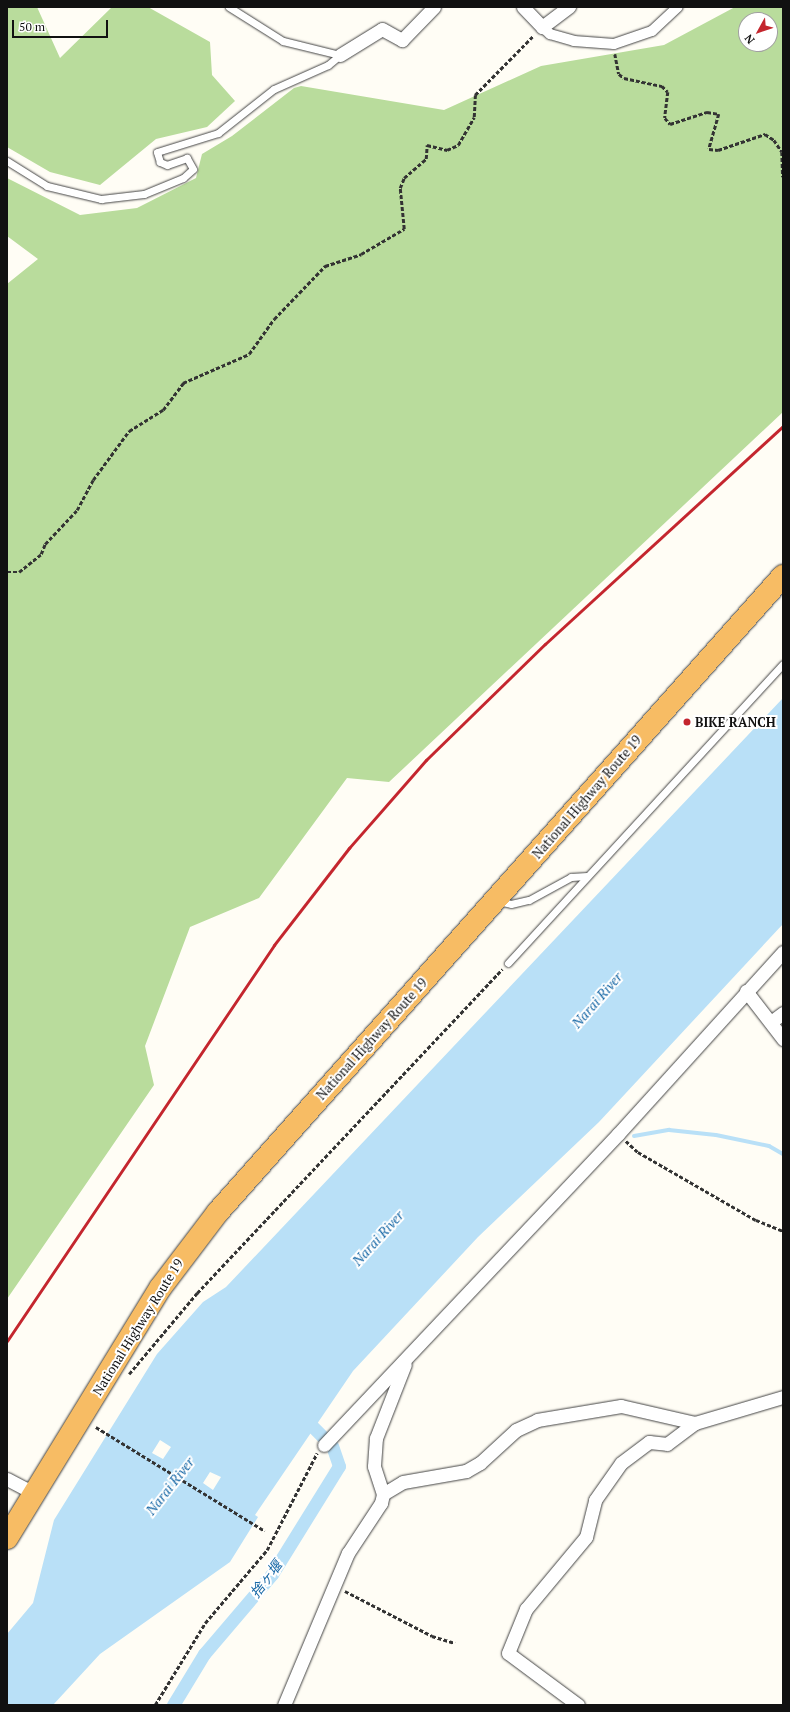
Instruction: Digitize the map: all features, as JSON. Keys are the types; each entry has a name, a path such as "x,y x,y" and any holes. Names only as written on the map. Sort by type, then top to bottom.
{"highway":[{"name":"National Highway Route 19","path":"7,1538 185,1254 218,1212 496,901 783,576"}],"street":[{"path":"340,55 382,29 402,40 434,7"},
{"path":"523,7 550,34 574,41 614,44 652,31 678,7"},
{"path":"542,27 569,7"},
{"path":"324,1446 618,1134 746,991 783,952"},
{"path":"746,991 783,1039"},
{"path":"771,1022 783,1013"},
{"path":"383,1494 374,1466 376,1438 408,1357"},
{"path":"578,1705 508,1653 526,1609 586,1537 596,1500 621,1463 649,1442 667,1444 696,1422 783,1397"},
{"path":"284,1705 348,1553 383,1494 404,1482 466,1471 480,1463 516,1430 537,1420 621,1406 696,1422"},
{"path":"7,1480 26,1490 37,1488"}],"lane":[{"path":"229,7 283,41 340,55"},
{"path":"7,161 47,186 101,199 144,194 183,178 193,169 188,158 167,165 160,162 157,152 218,133 274,89 328,65 340,55"},
{"path":"508,963 783,664"},
{"path":"496,901 511,904 529,900 571,877 587,876"}],"path":[{"path":"7,572 24,570 41,554 45,544 77,510 93,480 129,431 163,410 183,383 249,354 274,318 325,266 361,254 404,229 400,188 404,178 426,158 427,145 447,150 458,145 474,117 474,95 542,27"},
{"path":"614,44 619,74 662,86 668,92 665,118 670,124 707,112 719,114 708,149 718,150 765,134 782,152 783,177"},
{"path":"125,1379 197,1293 508,963"},
{"path":"618,1134 638,1152 756,1220 783,1231"},
{"path":"96,1427 265,1531"},
{"path":"155,1705 205,1624 267,1550 315,1456 324,1446"},
{"path":"335,1586 432,1636 455,1643"}],"green space":[{"path":"7,7 37,7 60,58 112,7 148,7 210,42 212,75 235,101 207,127 156,139 100,185 50,172 7,147"},
{"path":"735,7 783,7 783,412 389,782 347,778 259,898 190,927 145,1046 154,1085 7,1299 7,284 38,259 7,236 7,178 80,215 137,208 196,178 202,154 232,136 294,88 301,86 444,110 541,66 664,45"}],"water":[{"name":"Narai River","path":"783,698 783,924 599,1122 478,1237 353,1371 255,1515 258,1517 230,1562 100,1654 53,1705 7,1705 7,1634 33,1603 54,1520 157,1354 203,1302 226,1287","holes":["160,1440 171,1447 163,1459 152,1453","210,1472 221,1477 213,1490 203,1483"]}],"waterway":[{"path":"634,1136 669,1130 716,1135 769,1146 783,1154"},
{"name":"捨ヶ堰","path":"302,1416 322,1436"},
{"name":"捨ヶ堰","path":"173,1705 204,1654 272,1574 339,1466 332,1446"}],"railway":[{"path":"7,1341 274,945 349,848 426,760 545,644 783,426"}],"place":[{"name":"BIKE RANCH","path":"687,722"}]}
